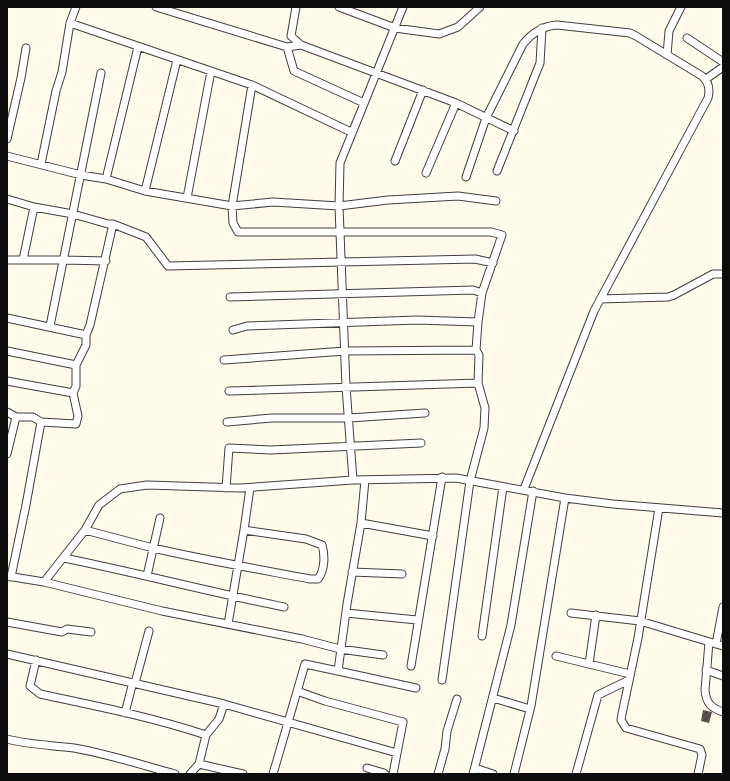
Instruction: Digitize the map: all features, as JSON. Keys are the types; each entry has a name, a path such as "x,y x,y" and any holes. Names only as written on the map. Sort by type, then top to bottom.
{"street":[{"path":"41,164 56,91 62,72 70,23 76,7"},
{"path":"156,7 288,47 301,45"},
{"path":"296,7 291,36 301,45 456,103 514,131"},
{"path":"339,7 395,28 439,34 458,27 480,7"},
{"path":"353,480 346,387 339,206 340,162 403,7"},
{"path":"667,55 669,31 681,7"},
{"path":"70,23 252,85 351,132"},
{"path":"466,177 486,118 522,44 530,36 542,28 557,25 630,34 636,36 706,79 709,88 708,98 590,320 524,489"},
{"path":"498,172 540,63 542,28"},
{"path":"687,38 723,62"},
{"path":"106,179 138,47"},
{"path":"288,47 294,71 364,103"},
{"path":"7,139 21,78 26,48"},
{"path":"145,191 176,60"},
{"path":"706,79 723,68"},
{"path":"187,198 211,72"},
{"path":"50,326 101,73"},
{"path":"252,85 232,206 233,223 238,232 491,232 502,234 482,293 478,322 476,350 479,355 478,383 485,408 484,428 470,481 442,680"},
{"path":"395,160 423,90"},
{"path":"426,173 456,103"},
{"path":"7,156 81,175 106,179 145,191 232,206 273,202 339,206 388,200 458,196 496,201"},
{"path":"7,199 34,207 73,214 108,224 113,224 146,237 168,266 474,259 493,263"},
{"path":"23,260 34,207"},
{"path":"7,412 16,417 33,417 41,422 76,424 78,416 73,393 76,386 76,365 86,344 86,335 90,325 106,261 113,224"},
{"path":"7,260 106,261"},
{"path":"600,299 668,297 713,274 723,274"},
{"path":"230,297 474,290 482,293"},
{"path":"7,318 50,326 86,335"},
{"path":"233,330 247,326 417,320 478,322"},
{"path":"224,360 345,351 476,350"},
{"path":"7,351 76,365"},
{"path":"7,381 73,393"},
{"path":"229,392 478,383"},
{"path":"227,422 272,418 349,418 425,413"},
{"path":"7,454 16,417"},
{"path":"41,422 26,505 9,576 44,582 162,611 302,639 340,649 383,655"},
{"path":"226,488 229,448 271,450 421,443"},
{"path":"411,666 417,620 433,536 442,477"},
{"path":"44,582 85,530 99,505 120,489 147,485 250,488 353,480 442,477 524,489 565,498 659,508 723,512"},
{"path":"338,672 340,649 361,523 365,480"},
{"path":"482,636 503,486"},
{"path":"228,624 250,488"},
{"path":"493,774 474,771 511,625 533,492"},
{"path":"514,774 530,709 565,498"},
{"path":"659,508 622,720 623,725 626,728 700,749 702,755 698,774"},
{"path":"147,576 160,518"},
{"path":"361,523 433,536"},
{"path":"85,530 153,548 310,579 318,579 322,573 324,551 322,545 306,539 244,530"},
{"path":"64,558 233,597 284,607"},
{"path":"352,572 402,574"},
{"path":"723,610 716,644 706,670 704,690 709,705 715,710 723,712"},
{"path":"346,613 417,620"},
{"path":"571,613 640,621 716,644"},
{"path":"589,664 596,616"},
{"path":"7,622 62,632 66,629 91,632"},
{"path":"125,713 149,631"},
{"path":"7,654 134,682 224,704 397,754"},
{"path":"556,656 589,664 630,677"},
{"path":"36,660 30,686 40,694 180,726 206,735"},
{"path":"273,774 306,664 416,688"},
{"path":"706,670 723,676"},
{"path":"576,774 598,695 630,677"},
{"path":"297,691 325,701 403,722 393,774"},
{"path":"493,698 530,709"},
{"path":"438,774 445,749 447,731 457,699"},
{"path":"190,774 199,764 206,735 219,719 224,704"},
{"path":"7,739 18,742 74,748 113,756 176,774"},
{"path":"199,764 243,774"},
{"path":"367,768 385,774"}],"building":[{"path":"703,710 712,712 709,723 701,721"}]}
